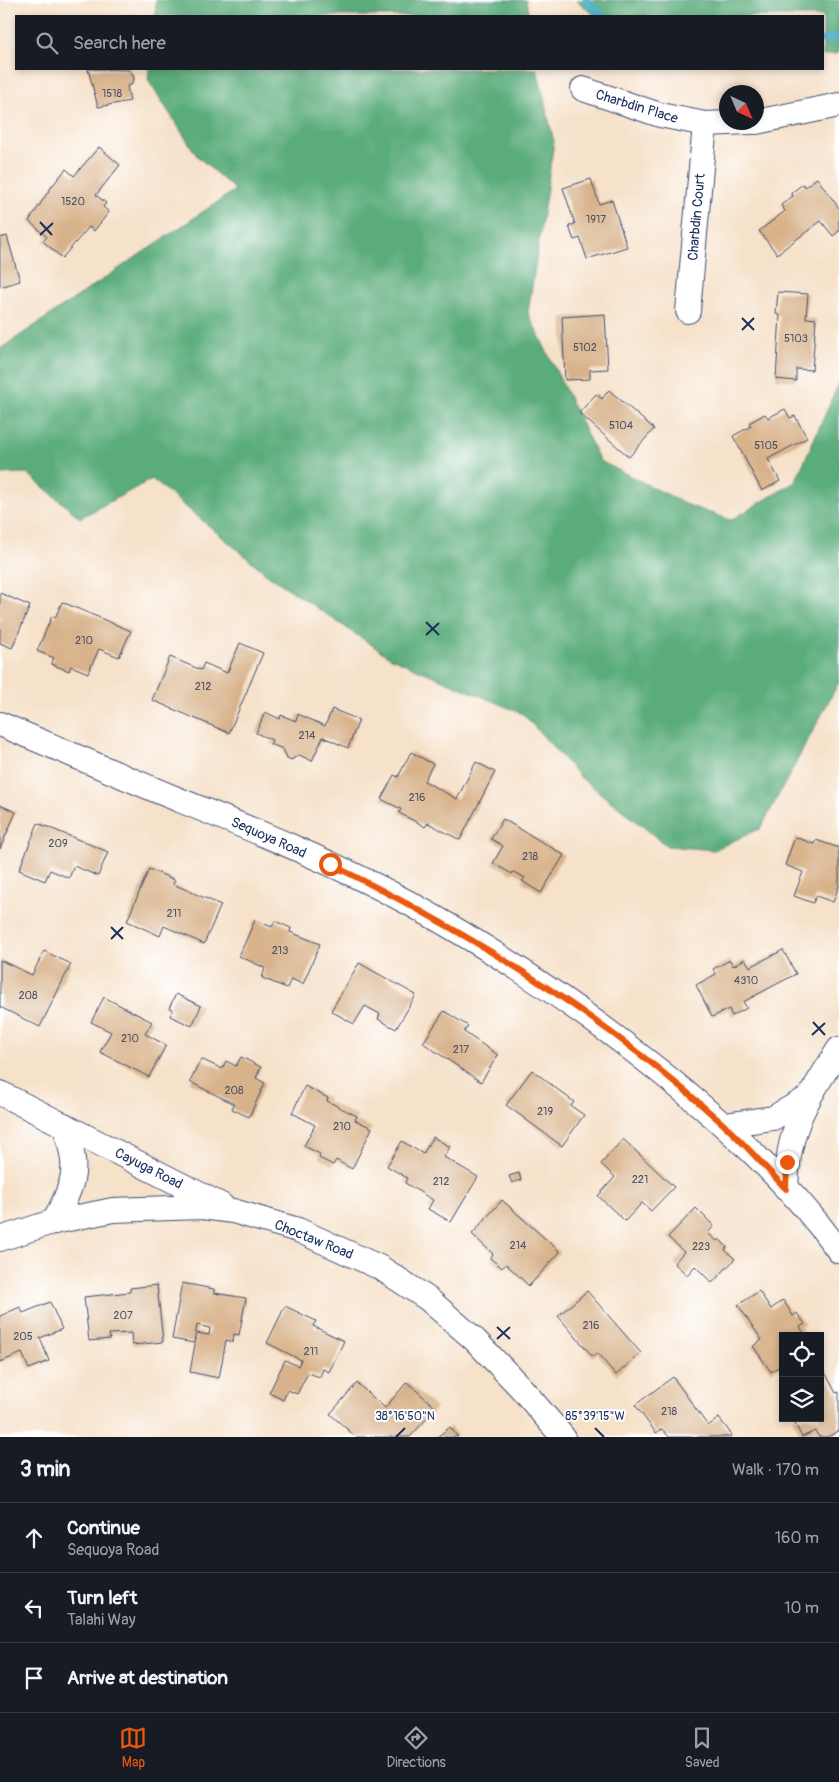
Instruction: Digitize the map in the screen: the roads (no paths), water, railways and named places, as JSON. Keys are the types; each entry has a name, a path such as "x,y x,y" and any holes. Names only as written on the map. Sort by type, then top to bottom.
{"street":[{"name":"Charbdin Place","path":"583,89 660,115 705,124 719,123"},
{"path":"764,120 839,105"},
{"name":"Charbdin Court","path":"688,311 705,124"},
{"name":"Sequoya Road","path":"0,724 242,824 405,901 472,939 548,988 636,1052 725,1125 786,1189 839,1251"},
{"path":"786,1189 787,1162 791,1138 808,1098 839,1049"},
{"name":"Cayuga Road","path":"0,1093 233,1211"},
{"path":"725,1125 774,1118 808,1098"},
{"path":"54,1222 72,1186 74,1153 64,1125"},
{"name":"Choctaw Road","path":"0,1239 54,1222 113,1210 202,1207 233,1211 298,1230 381,1268 406,1283 475,1340 522,1389 564,1437"}],"waterway":[{"path":"586,0 602,15"},
{"path":"824,40 839,37"}]}
